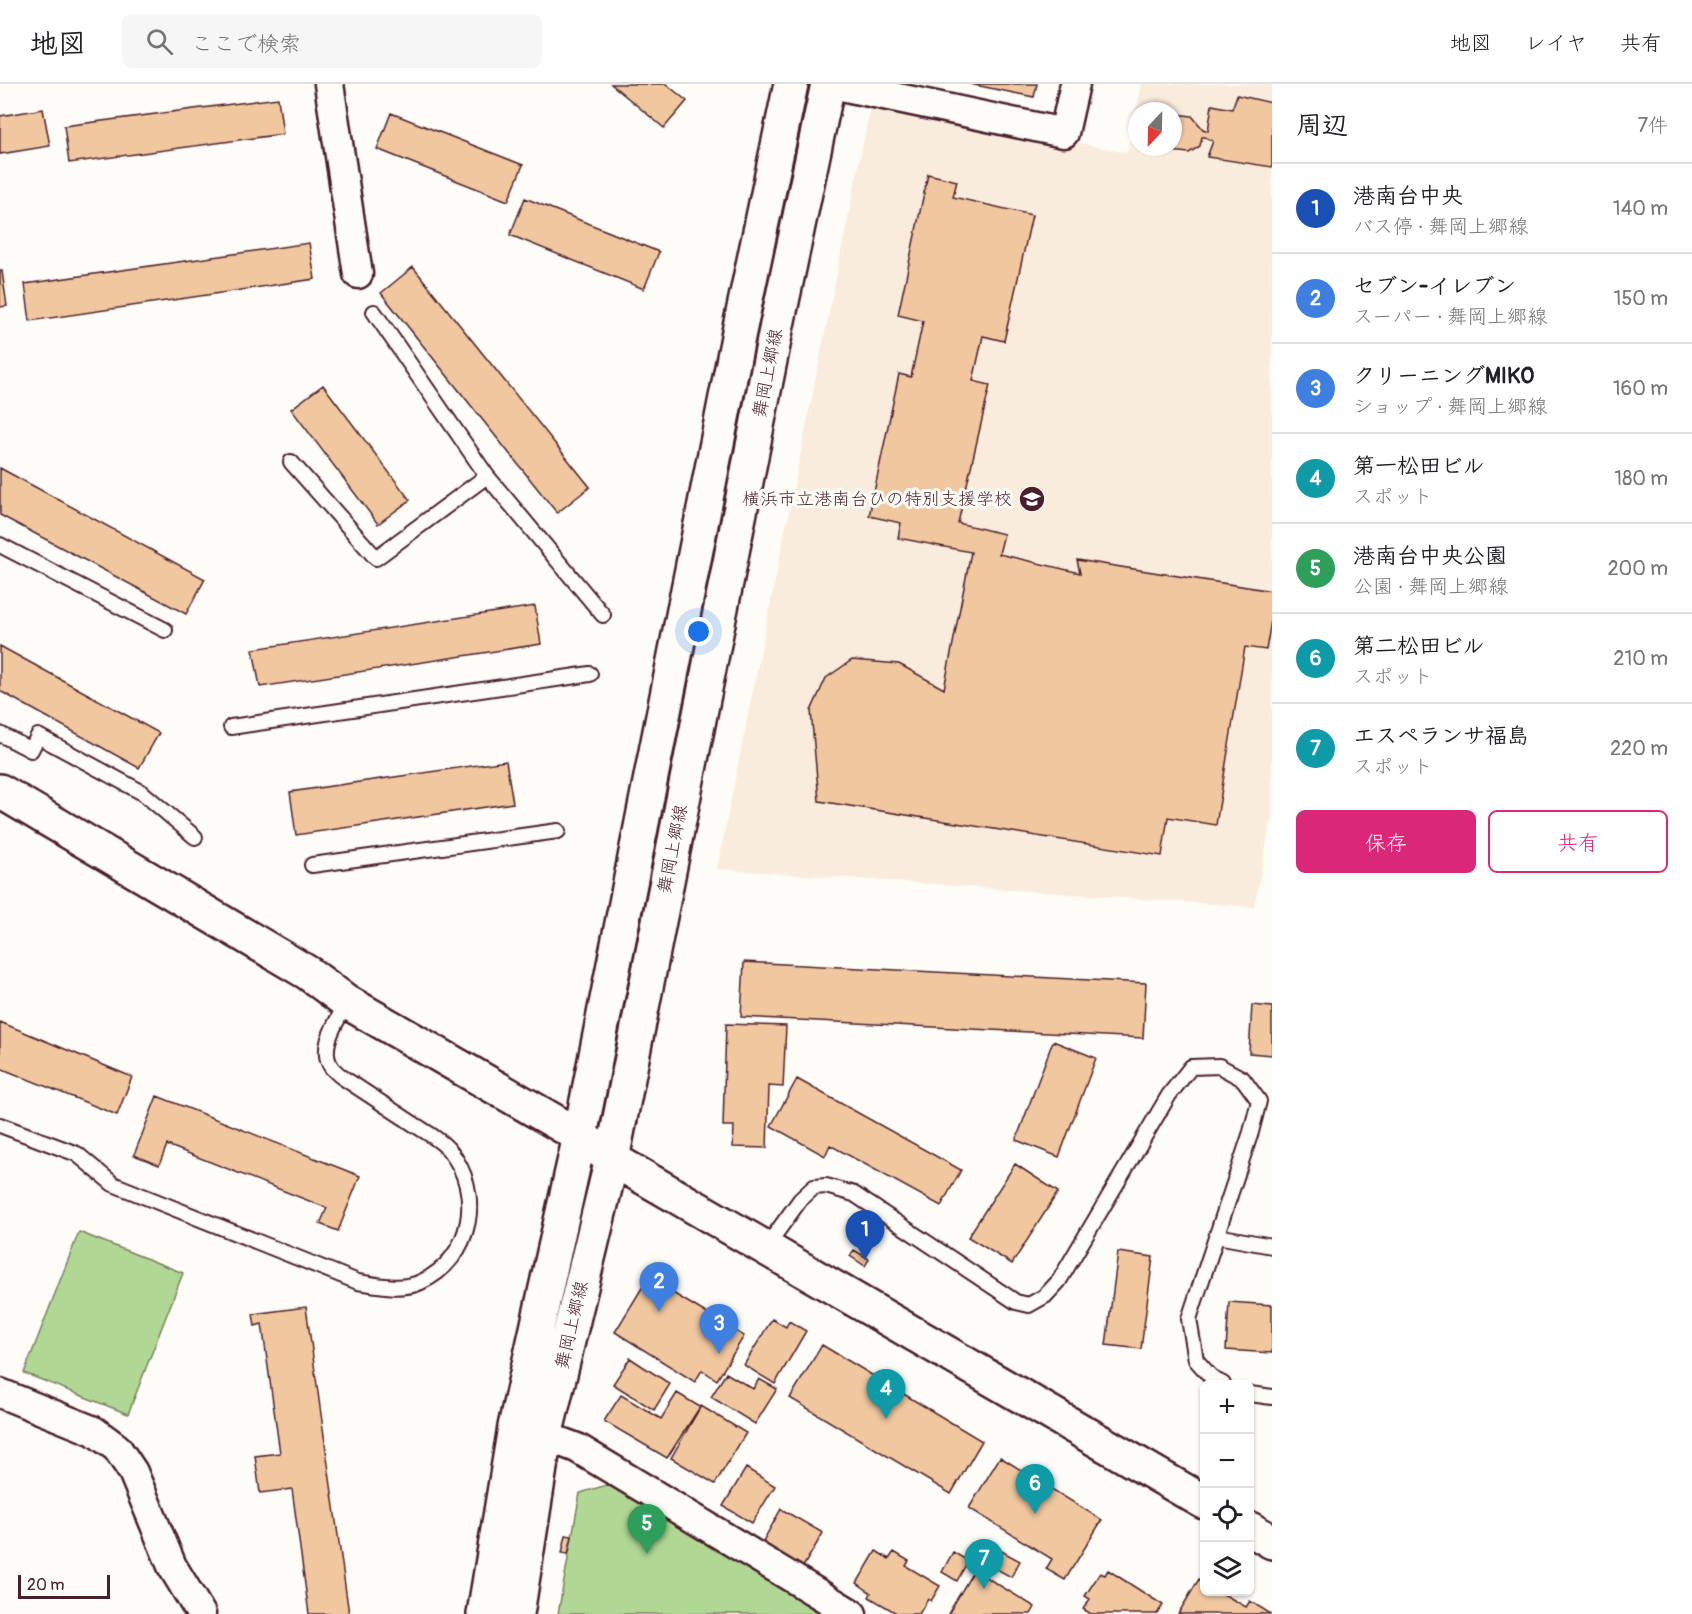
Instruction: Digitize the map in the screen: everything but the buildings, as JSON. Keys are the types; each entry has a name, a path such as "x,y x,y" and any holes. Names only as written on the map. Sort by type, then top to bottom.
{"street":[{"path":"329,84 358,274"},
{"name":"舞岡上郷線","path":"518,1614 530,1432 580,1136 736,344 791,84"},
{"path":"830,84 1064,133 1075,84"},
{"name":"舞岡上郷線","path":"484,1614 530,1432 612,1159 774,337 830,84"},
{"path":"0,791 308,973 347,1002 580,1136 612,1159 1200,1500"},
{"path":"0,1393 94,1431 117,1448 133,1472 171,1566 201,1614"},
{"path":"530,1432 577,1448 852,1614"},
{"path":"1254,1531 1272,1542"}],"lane":[{"path":"374,312 487,476 603,615"},
{"path":"291,462 376,558 487,476"},
{"path":"0,545 165,630"},
{"path":"231,727 590,674"},
{"path":"0,734 31,750 38,736 143,793 195,837"},
{"path":"312,865 558,831"},
{"path":"0,1125 77,1154 113,1184 358,1282 399,1287 420,1282 437,1272 453,1258 463,1240 470,1217 469,1194 460,1167 448,1148 332,1068 328,1060 328,1041 347,1002"},
{"path":"766,1247 800,1200 814,1187 826,1186 854,1194 1016,1302 1029,1305 1045,1296 1059,1281 1168,1095 1191,1067 1219,1066 1243,1079 1266,1102 1251,1132 1190,1319 1196,1360 1215,1380"},
{"path":"1217,1236 1272,1246"},
{"path":"1254,1395 1272,1398"}],"shaded area":[{"name":"横浜市立港南台ひの特別支援学校","path":"1142,84 1272,84 1272,816 1254,907 717,869 872,99 1127,153 1128,148 1128,156 1182,156 1182,102 1138,102"}],"green space":[{"path":"79,1232 183,1273 128,1414 24,1373"},
{"path":"610,1484 823,1614 558,1614 580,1493"}],"place":[{"name":"横浜市立港南台ひの特別支援学校","path":"1032,499"},
{"name":"港南台中央","path":"865,1260"},
{"name":"セブン-イレブン","path":"659,1312"},
{"name":"クリーニングMIKO","path":"719,1354"},
{"name":"第一松田ビル","path":"886,1419"},
{"name":"第二松田ビル","path":"1035,1514"},
{"name":"港南台中央公園","path":"647,1554"},
{"name":"エスペランサ福島","path":"984,1589"}]}
